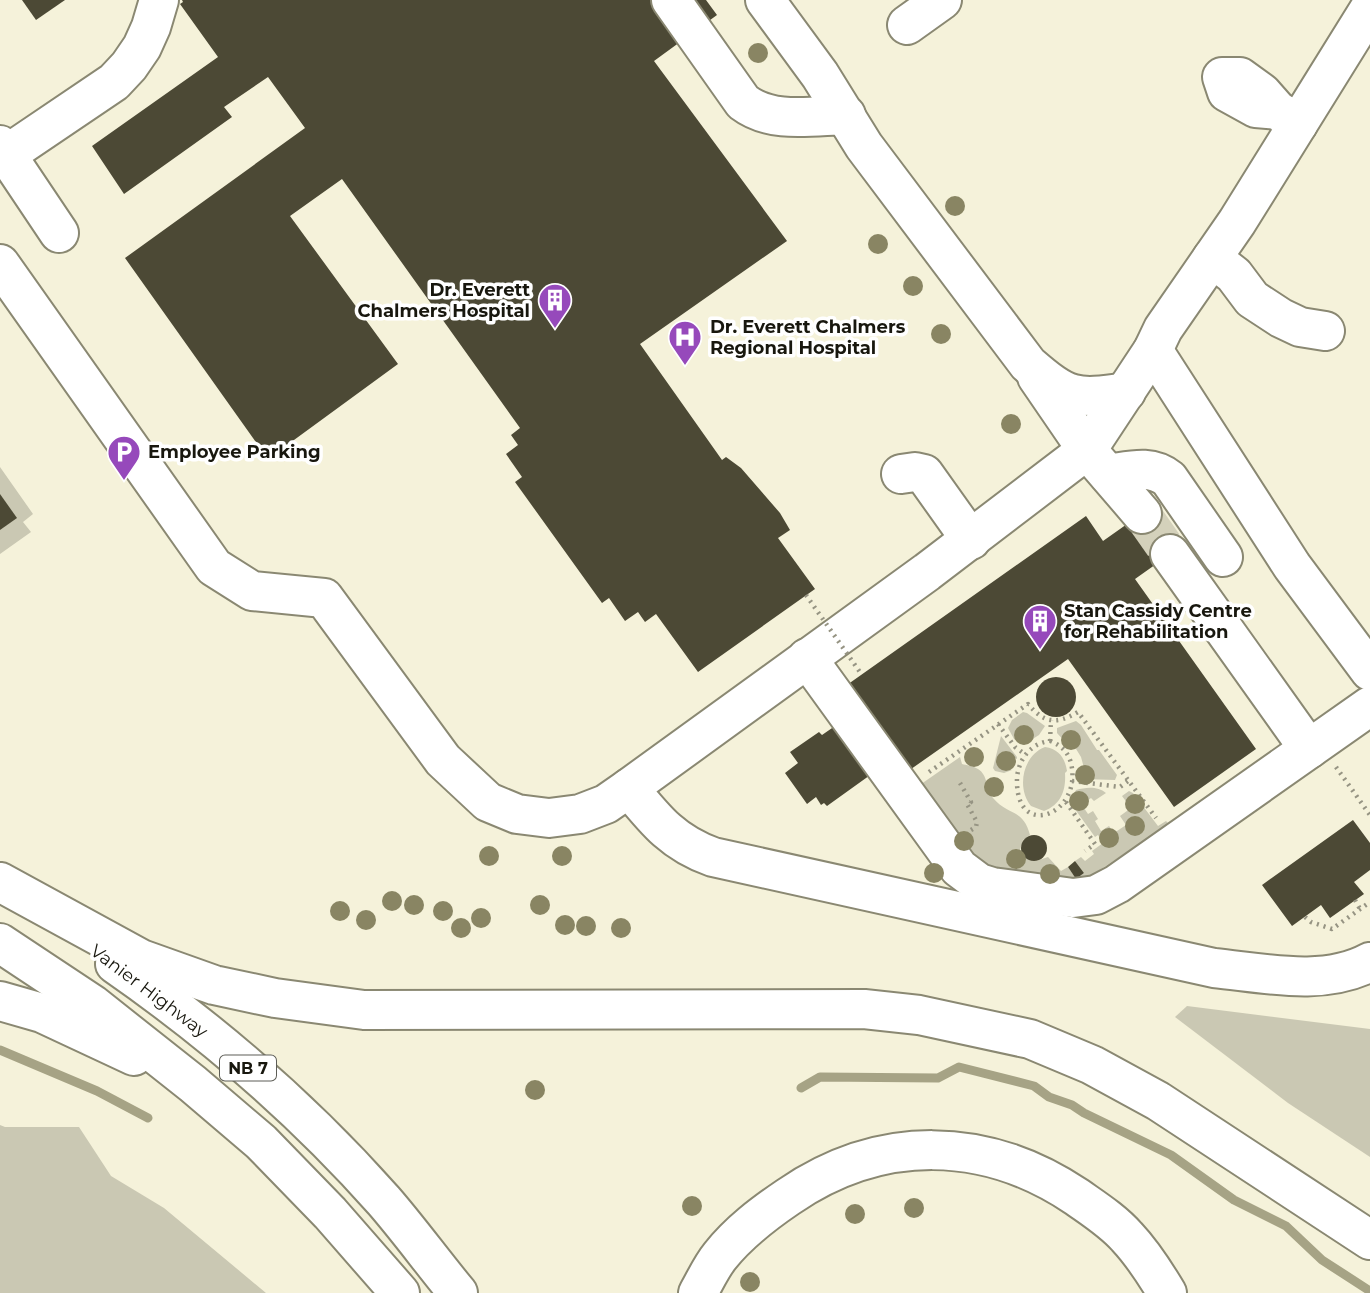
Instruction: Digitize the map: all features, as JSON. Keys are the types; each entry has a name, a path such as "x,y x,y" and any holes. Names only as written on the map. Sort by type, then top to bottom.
{"main road":[{"path":"58,233 3,150 114,82 142,47 152,27 159,0"},
{"path":"671,0 723,70 743,102 764,114 776,117 846,115"},
{"path":"765,0 820,75 864,146 1098,462 1142,514"},
{"path":"907,25 942,0"},
{"path":"0,264 214,567 252,591 324,598 443,760 488,802 517,814 549,818 580,814 606,804 629,788 979,533 1098,462 1126,392 1163,329 1223,266 1237,222 1287,117 1370,8"},
{"path":"723,70 744,86 772,94 788,93 820,75"},
{"path":"1153,350 1292,566 1370,671"},
{"path":"1028,364 1056,388 1076,395 1093,397 1126,392"},
{"path":"1098,462 1159,471 1169,479 1223,557"},
{"path":"914,465 915,472 924,474 979,533"},
{"path":"1266,527 1223,557 1180,568 1309,749"},
{"path":"807,658 959,868 978,883 1073,898 1096,895 1117,884 1370,706"},
{"path":"629,788 658,824 692,850 713,857 1214,968 1278,975 1335,975 1370,962"},
{"path":"0,883 141,958 214,985 275,998 364,1010 864,1009 919,1015 1030,1039 1092,1065 1158,1101 1370,1240"},
{"name":"Vanier Highway","path":"0,883 171,1003 287,1102 383,1201 458,1293"},
{"name":"NB 7","path":"0,943 92,1004 261,1142 330,1213 400,1293"},
{"path":"0,1001 42,1013 193,1084"},
{"path":"698,1293 719,1257 753,1220 801,1188 836,1170 875,1157 914,1150 953,1150 984,1156 1048,1178 1102,1214 1126,1235 1147,1260 1167,1293"}],"path":[{"path":"806,595 862,675"},
{"path":"921,778 1028,704 1038,715 1051,720 1067,719 1078,712 1160,823 1171,815 1185,836"},
{"path":"1050,741 1051,720"},
{"path":"998,724 1015,747 1026,755"},
{"path":"1050,741 1058,744 1069,758 1072,781 1066,802 1050,814 1031,814 1021,802 1017,785 1018,771 1026,755 1041,742 1050,741"},
{"path":"1341,774 1370,815"},
{"path":"1072,781 1120,787 1128,781"},
{"path":"960,783 971,802 967,804 976,820"},
{"path":"1066,802 1095,844 1085,851"},
{"path":"1355,900 1360,909"},
{"path":"1305,916 1311,922 1329,929 1370,902"}],"shaded area":[{"path":"0,467 33,514 23,522 31,532 0,554"},
{"path":"1023,712 1045,726 1039,735 1023,745 1014,739 1008,728 1012,720"},
{"path":"1076,721 1117,775 1115,780 1082,779 1079,776 1079,770 1084,768 1081,757 1073,744 1068,745 1057,733 1057,728"},
{"path":"1001,736 1017,757 1012,757 1007,768 1012,770 1004,773 993,768"},
{"path":"1045,747 1060,755 1067,771 1062,795 1044,811 1031,806 1026,799 1023,782 1031,757"},
{"path":"960,757 962,764 981,772 993,798 1019,816 1027,826 1030,835 1023,840 1020,850 1026,859 1036,861 1048,857 1061,871 1068,867 1076,879 1084,873 1075,861 1081,857 1085,861 1094,854 1092,851 1103,843 1098,835 1095,837 1072,805 1076,790 1092,788 1106,793 1094,801 1091,798 1082,805 1088,814 1093,811 1101,831 1109,826 1114,833 1126,825 1120,816 1131,808 1122,796 1129,791 1158,826 1166,821 1169,824 1080,883 985,874 914,789"},
{"path":"1187,1006 1370,1029 1370,1157 1288,1103 1175,1017"},
{"path":"0,1125 79,1127 111,1176 164,1208 266,1293 0,1293"}],"building":[{"path":"22,0 65,0 36,20"},
{"name":"Dr. Everett Chalmers Hospital","path":"182,0 706,0 717,15 654,61 787,241 640,344 722,460 726,457 741,468 780,513 790,530 778,538 815,589 698,672 656,614 645,622 638,612 625,621 609,598 602,603 515,482 522,477 506,454 518,445 511,435 520,428 342,179 290,216 398,364 268,459 125,258 305,128 268,77 224,107 232,117 124,194 92,146 218,57 180,4"},
{"path":"0,494 17,518 0,530"},
{"name":"Stan Cassidy Centre for Rehabilitation","path":"1154,505 1183,545 1135,579 1256,749 1174,807 1068,659 884,788 873,773 827,806 824,803 821,805 816,797 807,804 785,773 798,763 790,752 819,732 822,735 835,726 820,704 1086,516 1103,541"},
{"path":"1056,677 1064,678 1070,683 1075,689 1075,705 1070,711 1064,716 1056,717 1048,716 1042,711 1037,705 1036,697 1037,689 1042,683 1048,678"},
{"path":"1353,820 1370,843 1370,870 1354,882 1364,894 1330,918 1321,905 1292,926 1262,885"},
{"path":"1034,835 1043,839 1047,848 1043,857 1034,861 1025,857 1021,848 1025,839"},
{"path":"1075,861 1084,873 1076,879 1068,867"}],"waterway":[{"path":"0,1050 97,1091 148,1118"},
{"path":"801,1088 820,1077 938,1078 959,1067 1034,1086 1049,1097 1072,1105 1171,1155 1234,1200 1286,1226 1322,1260 1370,1291"}],"tunnel":[{"path":"1142,514 1170,554"}],"place":[{"name":"Dr. Everett Chalmers Hospital","path":"555,330"},
{"name":"Dr. Everett Chalmers Regional Hospital","path":"685,367"},
{"name":"Employee Parking","path":"124,482"},
{"name":"Stan Cassidy Centre for Rehabilitation","path":"1040,651"}]}
